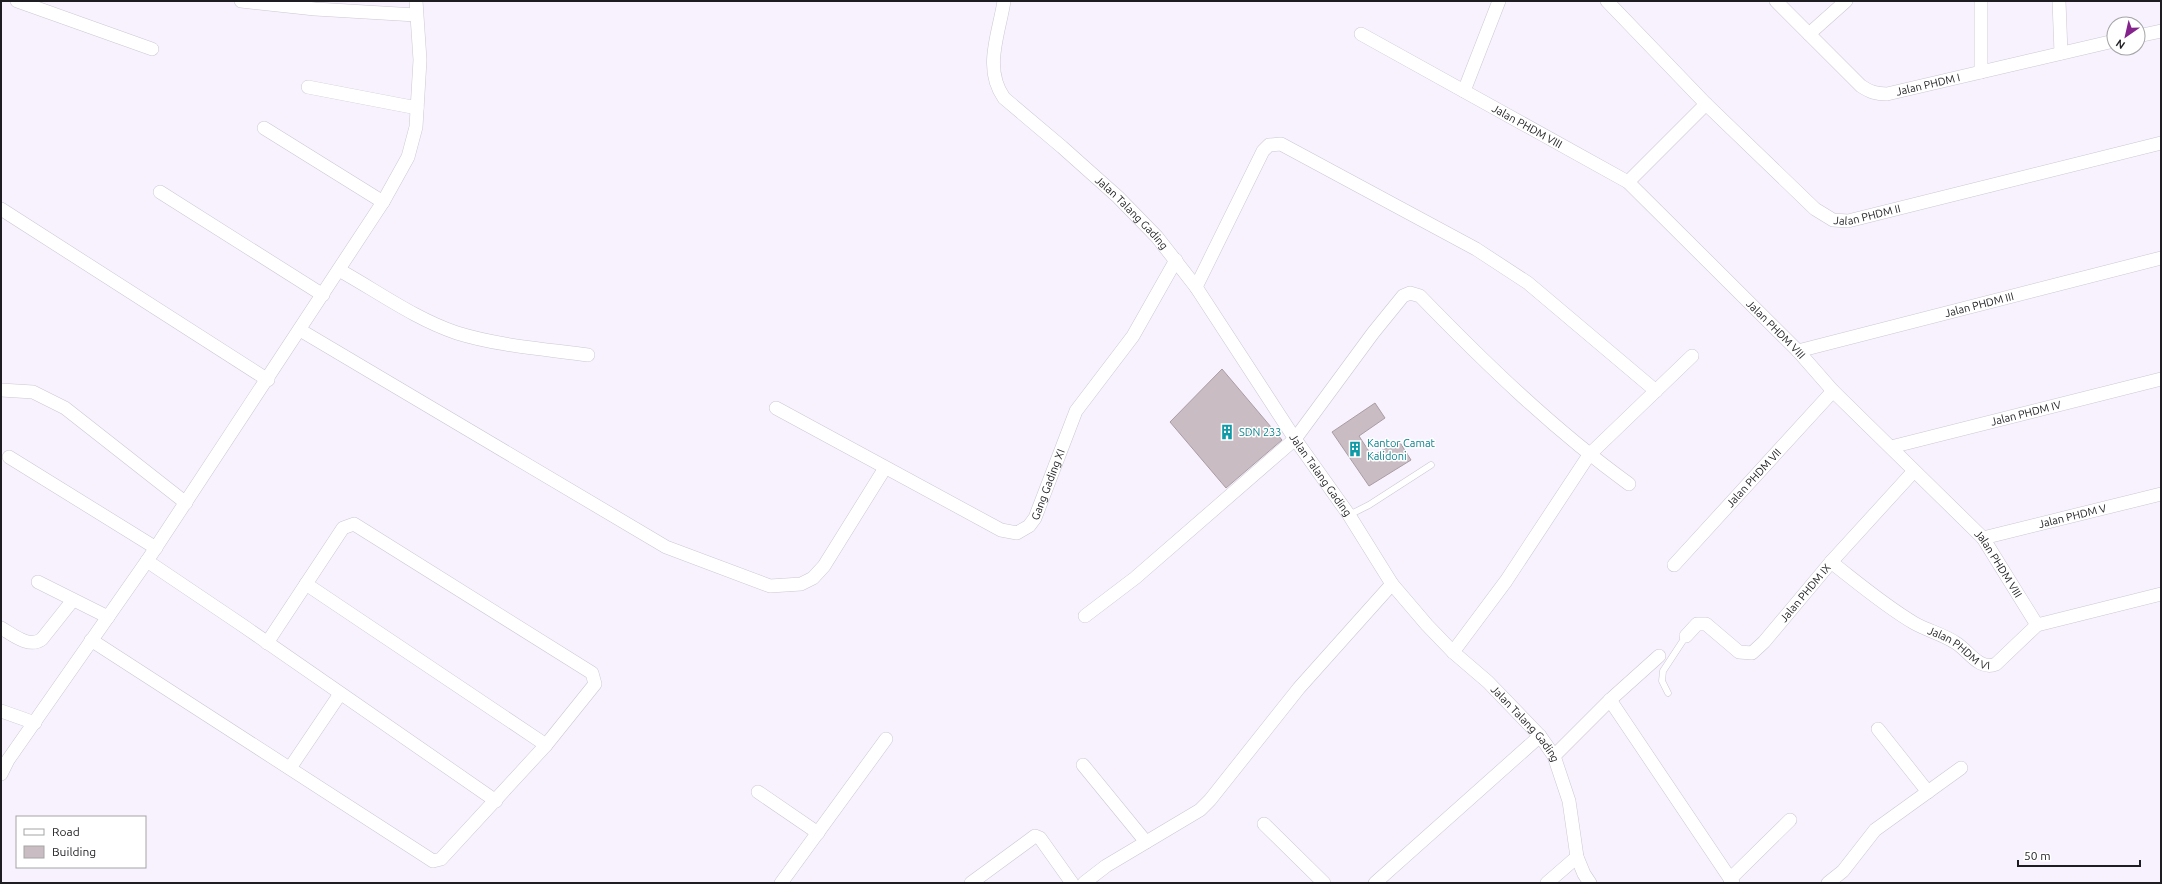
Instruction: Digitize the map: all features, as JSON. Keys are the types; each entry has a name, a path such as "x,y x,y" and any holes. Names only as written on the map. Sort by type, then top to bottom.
{"street":[{"path":"17,1 152,50"},
{"path":"241,1 315,9 416,15"},
{"path":"1,774 91,640 147,562 268,380 383,202 408,157 416,127 420,60 416,1"},
{"name":"Jalan Talang Gading","path":"1004,1 993,60 993,74 998,89 1004,98 1118,197 1157,237 1196,287 1295,439 1349,515 1392,584 1453,652 1488,682 1540,736 1554,756 1569,801 1577,857 1590,883"},
{"name":"Jalan PHDM II","path":"1607,1 1706,104 1815,209 1824,216 1839,221 2161,143"},
{"name":"Jalan PHDM I","path":"1776,1 1861,86 1873,93 1886,94 2106,43"},
{"path":"1809,34 1846,1"},
{"path":"1981,1 1981,72"},
{"path":"2059,1 2061,53"},
{"path":"1464,91 1496,2"},
{"path":"2146,34 2161,31"},
{"name":"Jalan PHDM VIII","path":"1361,34 1628,182 1798,351 1833,391 1983,538 2037,625"},
{"path":"308,87 417,108"},
{"path":"1628,182 1706,104"},
{"path":"264,128 383,202"},
{"path":"1196,287 1263,151 1269,145 1281,144 1476,249 1528,283 1656,390"},
{"path":"160,192 323,295"},
{"path":"1,209 268,380"},
{"name":"Jalan PHDM III","path":"1798,351 2161,258"},
{"name":"Gang Gading XI","path":"776,408 1001,530 1017,533 1023,531 1035,518 1076,411 1133,336 1176,260"},
{"path":"339,270 427,320 456,332 486,340 588,355"},
{"path":"1085,616 1136,578 1295,439 1378,327 1403,296 1413,293 1420,296 1511,387 1589,455 1629,484"},
{"path":"300,330 666,547 770,586 801,584 813,578 824,566 885,468"},
{"path":"1453,652 1538,535 1589,455 1692,356"},
{"name":"Jalan PHDM IV","path":"1891,447 2161,379"},
{"path":"1,390 33,392 65,408 186,503"},
{"name":"Jalan PHDM VII","path":"1674,565 1833,391"},
{"path":"8,457 156,548"},
{"name":"Jalan PHDM IX","path":"1686,636 1697,624 1706,624 1739,652 1752,653 1764,642 1831,562 1914,471"},
{"name":"Jalan PHDM V","path":"1983,538 2161,494"},
{"path":"91,640 433,861 441,859 496,801 594,689 595,681 592,673 354,524 343,528 268,643"},
{"path":"147,562 268,643 496,801"},
{"name":"Jalan PHDM VI","path":"1831,562 1895,611 1915,624 1955,642 1966,650 1977,662 1984,665 1996,664 2037,625 2161,594"},
{"path":"38,582 108,617"},
{"path":"306,584 546,745"},
{"path":"1084,883 1099,879 1146,842 1200,810 1210,800 1299,688 1392,584"},
{"path":"1,628 28,643 36,643 42,639 73,600"},
{"path":"1554,756 1610,700 1659,656"},
{"path":"290,768 340,694"},
{"path":"1610,700 1732,881 1790,820"},
{"path":"1,711 35,723"},
{"path":"1878,729 1928,792"},
{"path":"1375,883 1540,736"},
{"path":"781,883 886,739"},
{"path":"1083,765 1146,842"},
{"path":"1828,883 1843,871 1875,830 1961,768"},
{"path":"758,792 818,833"},
{"path":"1264,824 1324,883"},
{"path":"972,883 1035,836 1040,838 1072,883"},
{"path":"1547,883 1577,857"}],"lane":[{"path":"1349,515 1369,505 1431,465"},
{"path":"1668,693 1662,681 1663,671 1686,636"}],"building":[{"name":"SDN 233","path":"1222,369 1282,440 1226,488 1170,422"},
{"name":"Kantor Camat Kalidoni","path":"1375,403 1385,418 1359,436 1372,456 1399,441 1411,460 1369,486 1332,432"}],"place":[{"name":"SDN 233","path":"1227,432"},
{"name":"Kantor Camat Kalidoni","path":"1355,449"}]}
